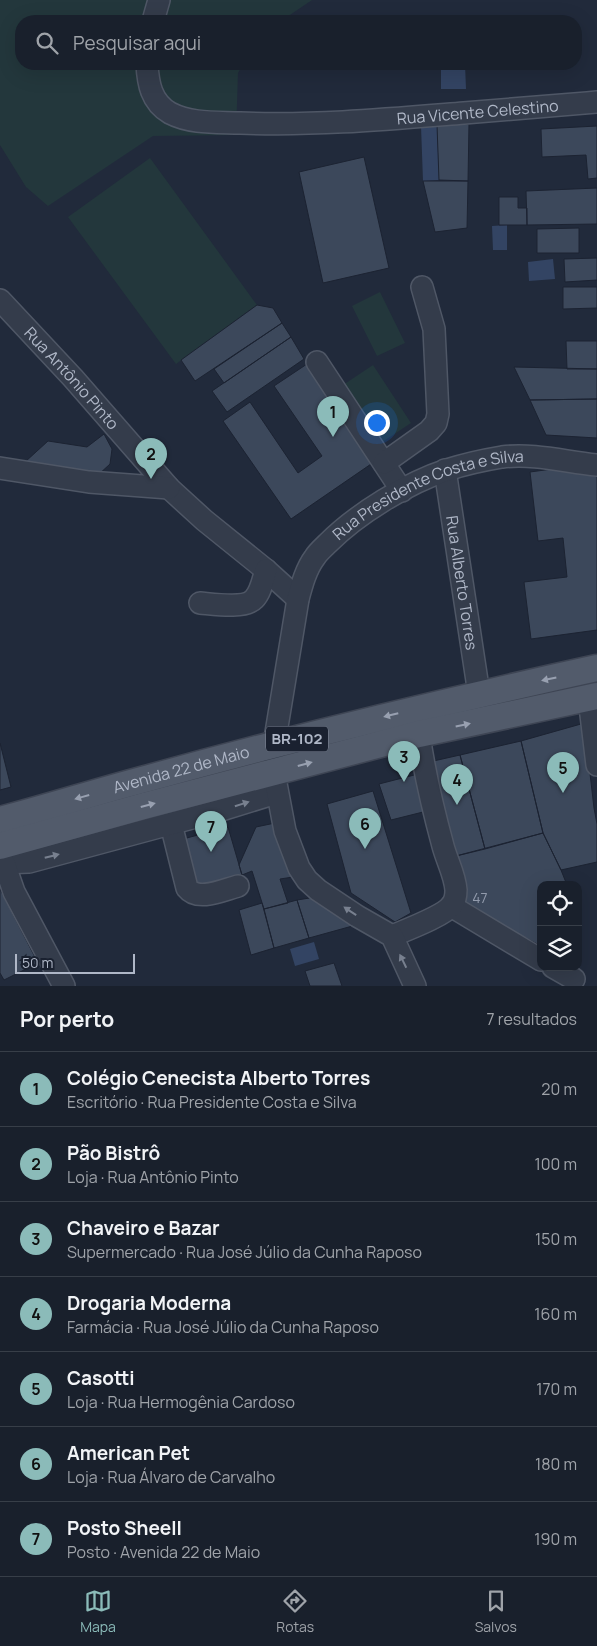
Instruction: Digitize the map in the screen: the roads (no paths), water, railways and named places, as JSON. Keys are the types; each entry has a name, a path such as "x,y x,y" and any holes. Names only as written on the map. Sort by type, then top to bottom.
{"main road":[{"name":"Avenida 22 de Maio","path":"0,820 274,745 479,694 597,668"},
{"name":"Avenida 22 de Maio","path":"1,857 144,806 275,783 419,734 593,697"}],"street":[{"path":"154,15 159,0"},
{"name":"Rua Vicente Celestino","path":"148,70 151,92 159,105 170,113 199,121 267,124 360,121 597,102"},
{"path":"384,462 429,431 436,423 438,414 434,329 422,287"},
{"name":"Rua Antônio Pinto","path":"0,300 73,378 169,488 222,536 266,570 298,599"},
{"path":"317,362 402,491"},
{"name":"Rua Presidente Costa e Silva","path":"392,936 318,890 307,880 299,868 285,831 275,783 274,745 298,599 304,576 315,556 344,527 402,491 445,470 504,457 551,459 597,464"},
{"path":"0,468 89,482 169,488"},
{"name":"Rua Alberto Torres","path":"445,470 479,694"},
{"path":"200,603 241,605 250,603 255,598 266,570"},
{"path":"593,697 597,765"},
{"path":"415,986 392,936 428,920 451,906 455,900 456,892 424,770 419,734"},
{"path":"1,857 29,862 171,824 218,811 275,783"},
{"path":"171,824 187,888 191,892 201,896 238,886"},
{"path":"1,857 14,892 64,986"},
{"path":"451,906 537,958"},
{"path":"560,971 574,979"}],"water":[{"path":"441,70 465,70 466,89 441,89"},
{"path":"437,125 439,180 423,181 421,126"},
{"path":"507,225 507,250 493,250 492,226"},
{"path":"553,259 555,279 529,281 528,262"},
{"path":"314,942 319,959 295,966 290,949"}],"place":[{"name":"Colégio Cenecista Alberto Torres","path":"333,437"},
{"name":"Pão Bistrô","path":"151,479"},
{"name":"Chaveiro e Bazar","path":"404,782"},
{"name":"Casotti","path":"563,793"},
{"name":"Drogaria Moderna","path":"457,805"},
{"name":"American Pet","path":"365,849"},
{"name":"Posto Sheell","path":"211,852"}]}
